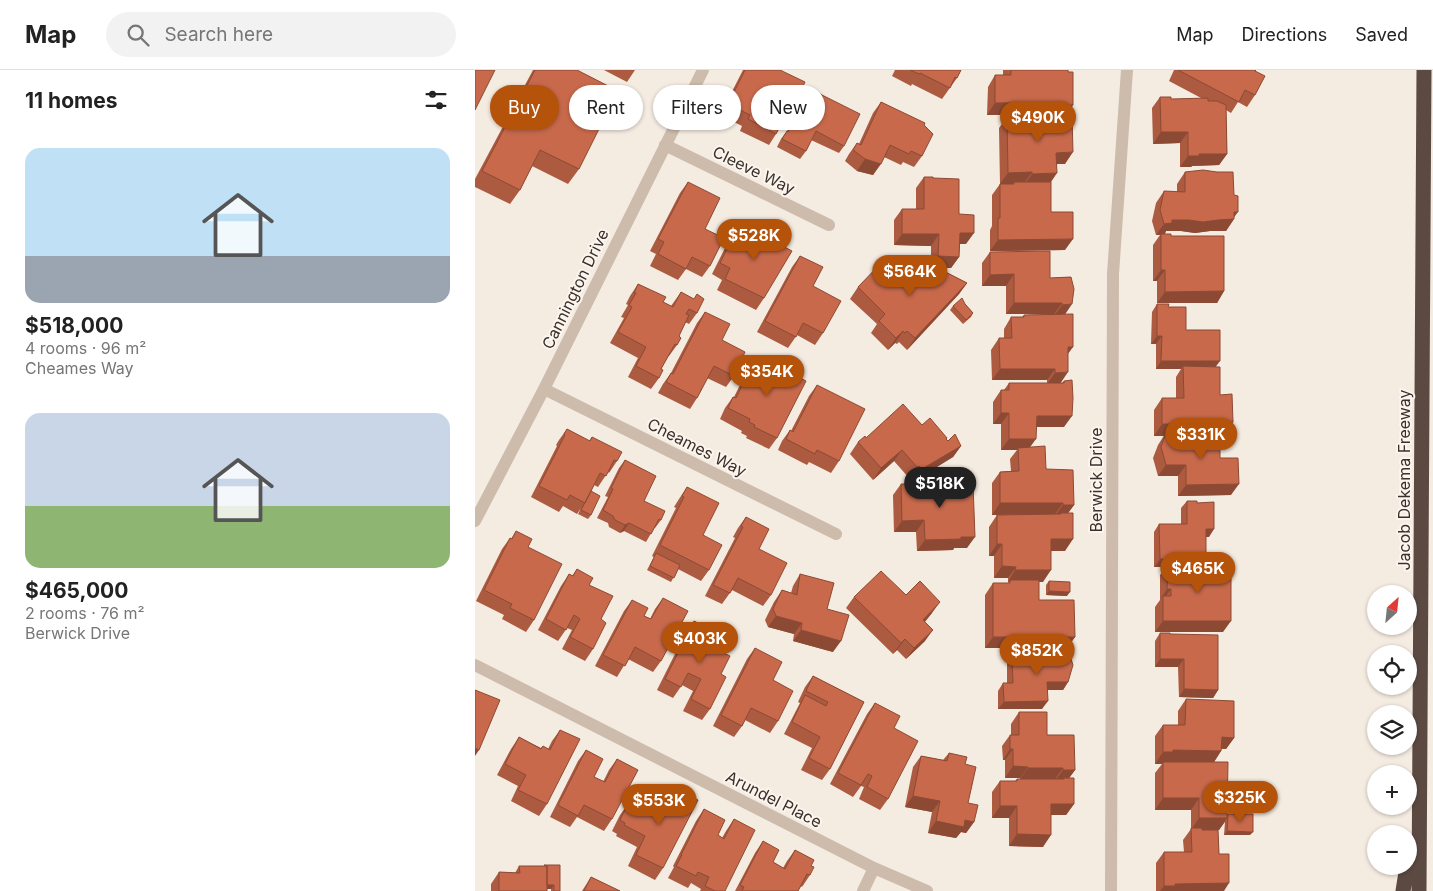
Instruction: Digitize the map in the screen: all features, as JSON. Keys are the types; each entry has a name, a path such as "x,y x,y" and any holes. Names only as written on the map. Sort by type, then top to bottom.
{"highway":[{"name":"Jacob Dekema Freeway","path":"1419,891 1425,70"},
{"path":"1413,825 1419,776"},
{"path":"1403,891 1406,875"}],"street":[{"name":"Cannington Drive","path":"475,520 544,389 703,70"},
{"name":"Berwick Drive","path":"1111,891 1113,274 1127,70"},
{"name":"Cleeve Way","path":"665,145 829,225"},
{"name":"Cheames Way","path":"544,389 836,534"},
{"name":"Arundel Place","path":"475,664 874,868 927,891"},
{"path":"863,891 874,868"}],"building":[{"path":"475,70 495,70 475,110"},
{"path":"535,70 577,70 606,85 569,85 569,130 598,130 579,169 540,150 520,190 482,171 504,130 559,130 559,85 527,85"},
{"path":"745,70 780,70 805,82 804,85 751,85 751,121 748,119 750,115 741,110 741,85 738,85"},
{"path":"910,70 961,70 950,88"},
{"path":"1011,70 1068,70 1068,72 1073,72 1073,105 1062,106 1061,102 995,103 995,75 1011,75"},
{"path":"1178,70 1256,70 1265,76 1255,95 1245,90 1239,102"},
{"path":"825,96 860,114 844,146 816,131 806,151 782,139 789,130 825,130"},
{"path":"1160,97 1171,97 1171,99 1208,98 1208,101 1217,101 1226,105 1227,154 1188,156 1188,132 1161,132"},
{"path":"881,102 925,123 924,125 933,134 922,156 911,151 909,154 890,145 881,164 865,159 853,150 857,143 861,145"},
{"path":"1072,116 1073,152 1056,153 1057,173 1008,173 1007,117"},
{"path":"769,130 778,130 776,134"},
{"path":"1203,170 1233,172 1234,195 1238,196 1238,212 1234,212 1234,219 1203,222 1172,220 1172,223 1164,224 1160,210 1164,191 1185,192 1185,172"},
{"path":"924,177 959,179 959,214 974,215 974,233 960,233 959,257 938,256 939,234 902,234 902,209 924,209"},
{"path":"688,182 720,198 705,229 724,238 710,266 692,257 686,269 658,254 664,242 658,239"},
{"path":"1014,182 1051,182 1051,212 1073,212 1073,239 998,240 1000,184 1014,184"},
{"path":"739,225 760,235 753,252 762,235 792,251 764,298 725,279 730,268 720,263"},
{"path":"1161,234 1171,234 1171,236 1224,236 1224,291 1165,292 1165,270 1161,270"},
{"path":"1050,251 1050,278 1071,277 1074,289 1072,304 1014,303 1014,274 990,275 990,252"},
{"path":"800,256 823,267 813,286 841,301 823,333 803,323 796,337 765,321"},
{"path":"883,261 906,282 909,279 913,283 922,273 918,270 926,262 967,283 915,338 907,331 905,333 903,331 896,338 879,321 885,314 858,287"},
{"path":"638,284 666,297 663,302 673,307 681,292 694,299 697,294 704,299 697,313 689,309 686,314 689,315 679,336 681,338 677,345 675,344 661,369 663,370 659,378 636,366 646,347 618,332 632,307 629,305 636,293 634,293"},
{"path":"962,298 973,313 966,320 953,306"},
{"path":"1157,304 1169,304 1168,307 1186,307 1186,330 1220,330 1220,361 1161,361 1162,336 1157,336"},
{"path":"705,312 730,324 722,340 745,352 734,376 714,366 697,398 666,382 671,373 673,374"},
{"path":"1073,314 1073,347 1068,347 1068,372 1055,373 1055,369 1000,369 999,338 1012,338 1011,317"},
{"path":"755,359 783,373 785,370 806,381 777,438 754,427 755,425 749,422 750,419 728,408 733,397 736,398"},
{"path":"1183,366 1220,367 1220,395 1232,394 1233,422 1162,424 1162,398 1184,398"},
{"path":"1072,380 1072,416 1037,416 1036,439 1009,439 1009,413 1001,413 1001,390 1009,390 1009,383 1064,383 1064,381"},
{"path":"817,385 865,409 839,461 817,450 815,454 786,439 790,430 793,432"},
{"path":"903,404 922,425 930,418 948,441 955,434 961,446 922,469 919,466 917,467 902,450 881,468 858,442 865,436 866,438"},
{"path":"567,429 590,441 592,437 622,452 617,461 614,460 606,476 600,473 585,503 570,495 567,500 539,486"},
{"path":"1166,433 1173,434 1173,437 1220,436 1220,458 1238,458 1239,484 1186,485 1186,465 1166,465 1161,447"},
{"path":"1045,446 1046,469 1073,470 1074,505 1063,505 1063,503 1000,503 1000,472 1019,471 1018,448"},
{"path":"625,460 656,476 644,501 665,511 651,534 629,523 625,525 615,520 613,516 603,510 613,489 611,488"},
{"path":"901,484 973,484 975,537 925,540 924,520 902,521"},
{"path":"687,487 719,503 703,535 722,545 709,570 660,545 684,497 682,496"},
{"path":"591,491 600,496 591,515 581,510"},
{"path":"1187,501 1197,501 1197,503 1214,502 1214,529 1206,529 1206,557 1170,557 1170,559 1160,559 1159,524 1187,524"},
{"path":"1073,513 1073,539 1051,539 1051,570 1015,570 1016,567 1002,566 1002,544 997,544 997,515"},
{"path":"746,517 769,529 759,549 787,563 771,595 738,578 730,593 713,585 743,527 741,526"},
{"path":"516,531 532,539 528,547 562,564 534,620 510,608 512,604 484,590 510,538 512,539"},
{"path":"656,553 680,565 674,578 650,566"},
{"path":"1168,563 1181,563 1181,566 1231,566 1231,621 1163,621 1163,596 1171,596 1171,589 1167,589"},
{"path":"577,569 593,578 589,585 613,596 601,619 606,623 593,649 570,637 580,619 574,615 566,630 546,619 569,574 573,576"},
{"path":"881,571 906,595 920,581 940,602 923,620 933,630 914,648 905,639 901,643 854,597"},
{"path":"800,574 834,583 827,609 849,615 841,641 801,630 802,623 776,616 773,609 782,590 797,595"},
{"path":"1010,580 1039,580 1039,600 1074,600 1075,637 993,637 993,583 1010,583"},
{"path":"1049,581 1070,582 1070,592 1049,591"},
{"path":"663,598 688,611 661,661 635,647 625,666 603,655 632,600 648,608 644,616 651,619"},
{"path":"694,621 718,633 711,647 730,656 721,674 726,677 710,709 691,699 701,679 688,673 681,687 665,679"},
{"path":"1160,633 1218,635 1218,690 1184,689 1184,659 1160,659"},
{"path":"755,648 782,662 773,680 793,691 778,721 751,708 742,726 721,715"},
{"path":"1061,650 1068,650 1073,665 1068,682 1047,682 1048,701 1004,702 1003,683 1013,683 1012,655 1061,654"},
{"path":"813,676 864,702 830,769 809,758 820,737 792,722 805,695 826,706 828,702 806,691"},
{"path":"475,690 500,700 479,750 475,748"},
{"path":"1186,699 1234,701 1234,738 1222,737 1221,751 1173,750 1173,752 1163,752 1163,725 1185,725"},
{"path":"875,703 900,716 894,728 918,741 888,799 867,787 872,776 868,774 861,785 838,773"},
{"path":"1019,712 1047,712 1047,735 1074,735 1075,770 1013,766 1013,749 1010,749 1010,735 1019,735"},
{"path":"560,730 580,739 547,804 518,790 526,775 505,764 519,737 541,749 543,746 550,750"},
{"path":"586,750 603,759 594,777 605,782 617,759 638,770 612,819 584,805 578,816 558,805"},
{"path":"949,753 967,757 965,764 976,767 968,803 978,805 974,822 965,820 964,827 936,821 940,801 913,796 921,756 947,761"},
{"path":"1163,762 1228,762 1227,818 1199,818 1199,798 1163,798"},
{"path":"1074,778 1074,804 1051,804 1051,835 1017,834 1017,806 1000,806 1000,781"},
{"path":"678,790 698,800 663,868 636,855 645,836 624,825 625,823 620,820 628,804 633,806 637,798 667,813"},
{"path":"704,809 725,820 718,835 724,839 734,819 755,830 725,891 715,891 705,886 709,877 698,872 696,876 676,866"},
{"path":"1228,814 1253,814 1253,832 1227,831"},
{"path":"1191,828 1218,830 1219,854 1229,854 1229,883 1164,886 1164,852 1192,852"},
{"path":"763,841 779,850 773,862 785,869 795,850 814,860 811,866 814,867 810,875 807,874 798,891 742,891 744,887 740,885"},
{"path":"544,865 560,865 560,891 554,891 554,885 547,885 547,866"},
{"path":"519,866 547,866 547,891 499,891 499,872 520,873"},
{"path":"591,877 620,891 584,891"}]}
